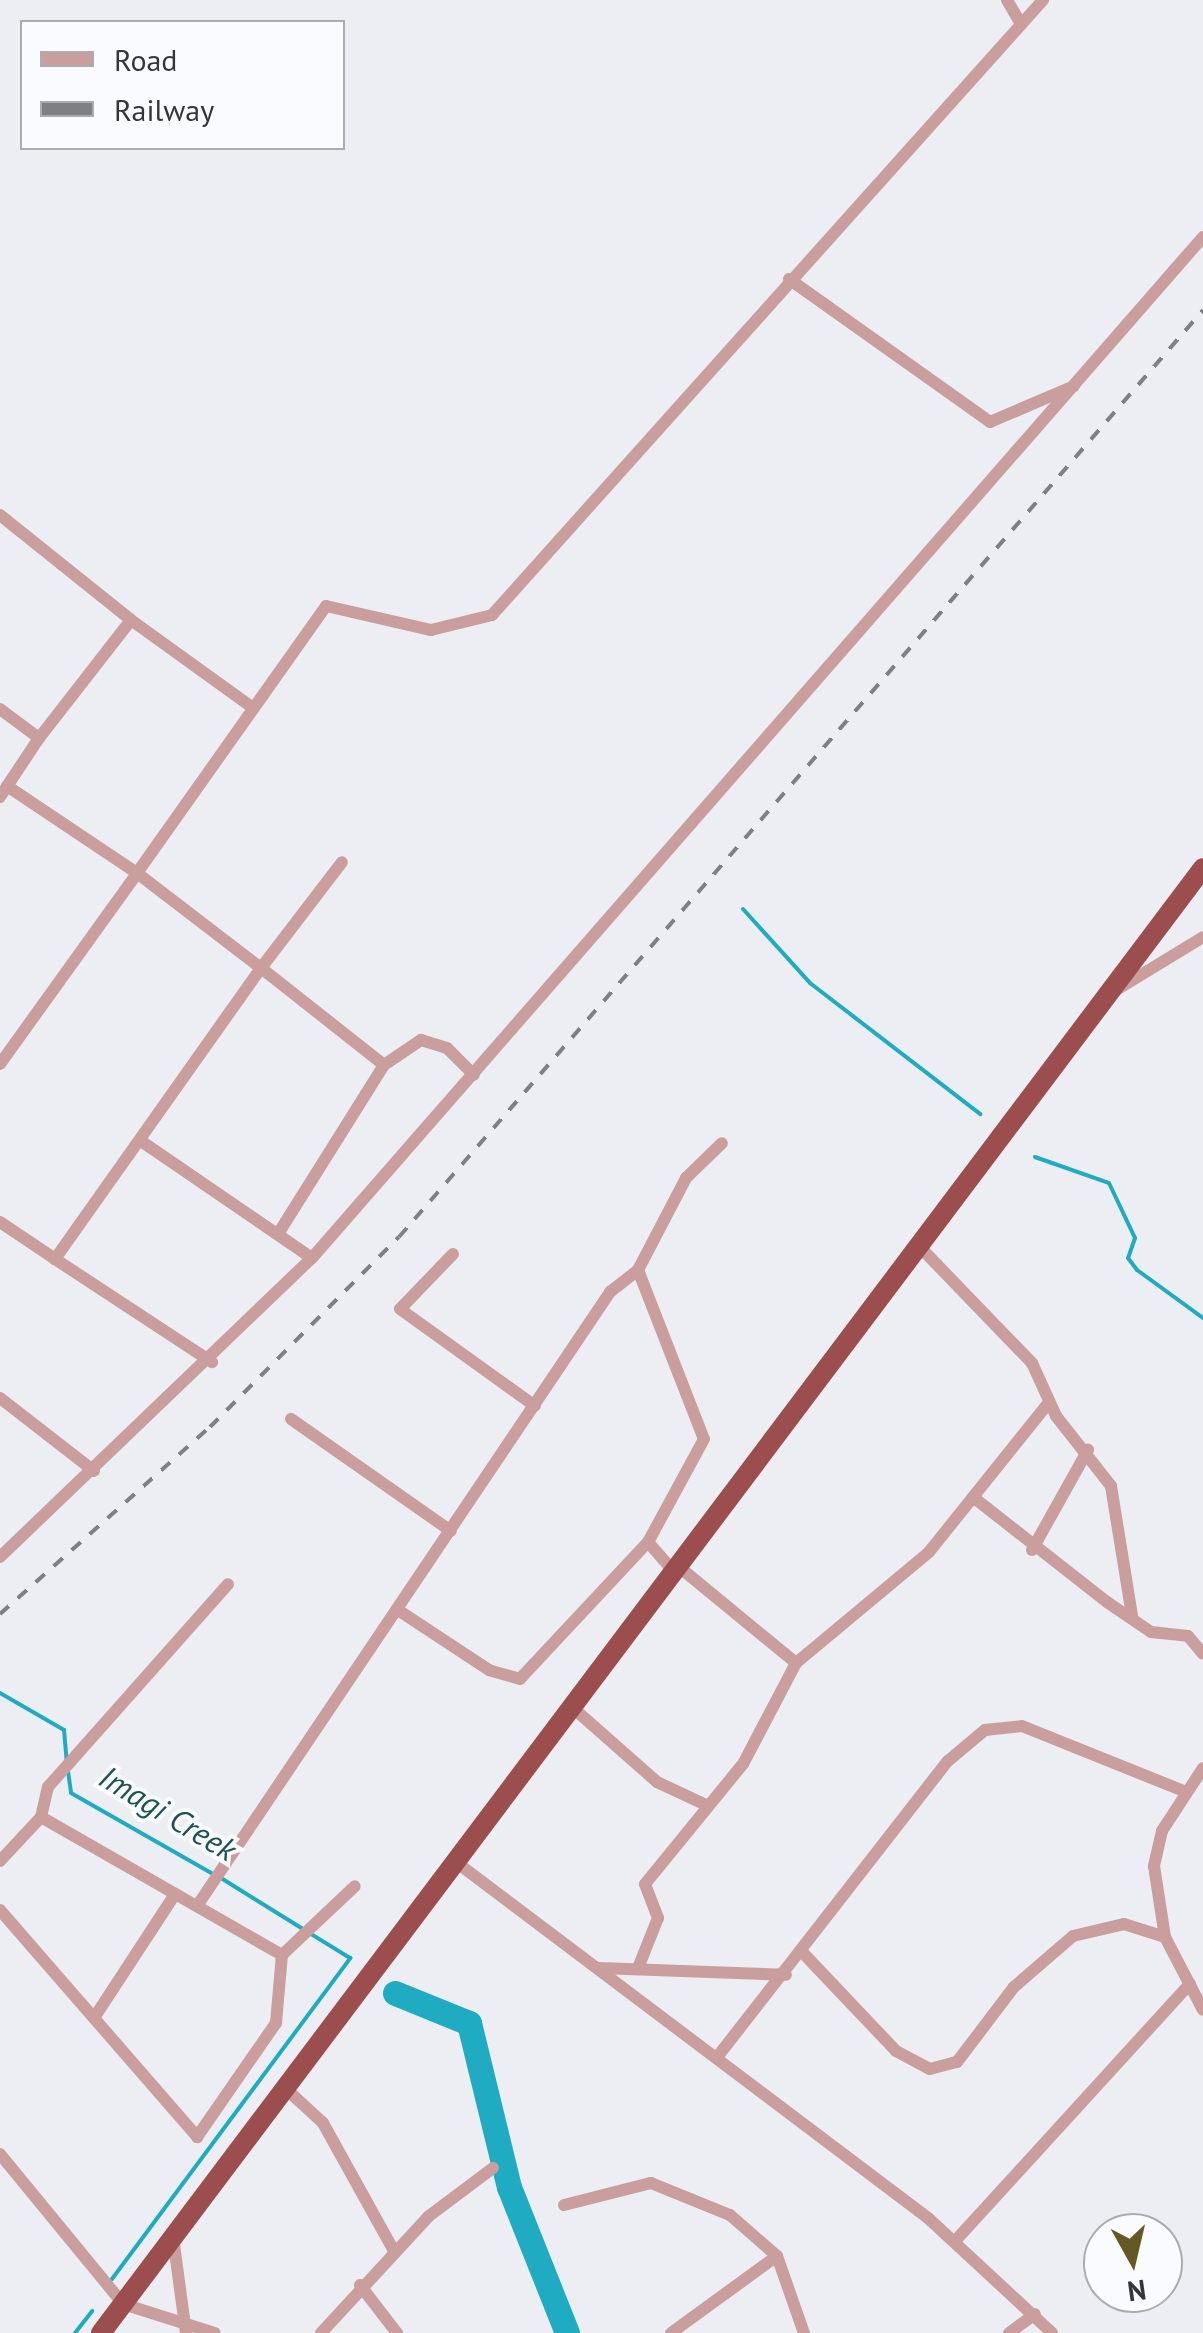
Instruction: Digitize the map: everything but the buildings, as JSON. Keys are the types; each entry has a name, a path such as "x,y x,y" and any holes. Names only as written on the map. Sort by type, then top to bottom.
{"highway":[{"path":"101,2333 1203,868"}],"street":[{"path":"1008,0 1021,24"},
{"path":"0,1064 326,606 431,630 492,615 788,279 1043,0"},
{"path":"0,1556 212,1362 312,1258 1203,237"},
{"path":"788,279 990,422 1080,382"},
{"path":"0,515 131,620 253,708"},
{"path":"131,620 3,791 136,873 384,1065"},
{"path":"0,709 39,738"},
{"path":"55,1260 261,968 342,862"},
{"path":"1108,995 1203,937"},
{"path":"278,1234 384,1065 421,1040 447,1048 474,1075"},
{"path":"141,1141 312,1258"},
{"path":"197,1906 610,1292 638,1270 686,1178 722,1143"},
{"path":"0,1222 212,1362"},
{"path":"919,1246 1032,1363 1049,1402 1088,1450 1118,1508 1132,1615"},
{"path":"453,1254 400,1309 535,1406"},
{"path":"398,1610 489,1670 520,1679 648,1542 704,1439 638,1270"},
{"path":"0,1398 94,1471"},
{"path":"638,1968 658,1918 644,1884 743,1764 796,1663 929,1552 1049,1402"},
{"path":"291,1420 452,1530"},
{"path":"1032,1550 1088,1450"},
{"path":"973,1496 1032,1550 1132,1615 1151,1632 1188,1636 1203,1654"},
{"path":"648,1542 676,1569 796,1663"},
{"path":"0,1861 41,1817 48,1787 228,1584"},
{"path":"572,1707 657,1782 706,1805"},
{"path":"718,2056 804,1954 930,1783 985,1730 1022,1726 1186,1792"},
{"path":"1203,1768 1156,1849 1165,1937 1203,2010"},
{"path":"41,1817 282,1954"},
{"path":"456,1862 718,2056 956,2240 1052,2333"},
{"path":"0,1910 198,2137 276,2023 282,1954 355,1886"},
{"path":"94,2018 176,1894"},
{"path":"804,1954 912,2065 944,2069 1073,1936 1124,1924 1165,1937"},
{"path":"599,1968 786,1975"},
{"path":"956,2240 1190,1984"},
{"path":"286,2088 323,2122 394,2251"},
{"path":"0,2154 122,2304 185,2327 215,2333"},
{"path":"320,2333 360,2284 394,2251 493,2168"},
{"path":"564,2204 662,2185 730,2215 778,2256 804,2333"},
{"path":"173,2237 185,2327"},
{"path":"671,2333 778,2256"},
{"path":"360,2284 398,2333"},
{"path":"1009,2333 1035,2314"}],"waterway":[{"path":"743,909 810,983 980,1114"},
{"path":"1035,1157 1109,1183 1135,1238 1128,1258 1137,1270 1203,1318"},
{"name":"Imagi Creek","path":"0,1693 64,1730 67,1762"},
{"name":"Imagi Creek","path":"68,1771 71,1793 213,1874"},
{"name":"Imagi Creek","path":"221,1878 303,1929"},
{"path":"112,2279 350,1958 311,1934"},
{"name":"Imagi Creek","path":"395,1993 469,2023 509,2187 567,2333"},
{"path":"75,2333 92,2311"}],"railway":[{"path":"0,1614 210,1427 399,1237 1203,310"}]}
